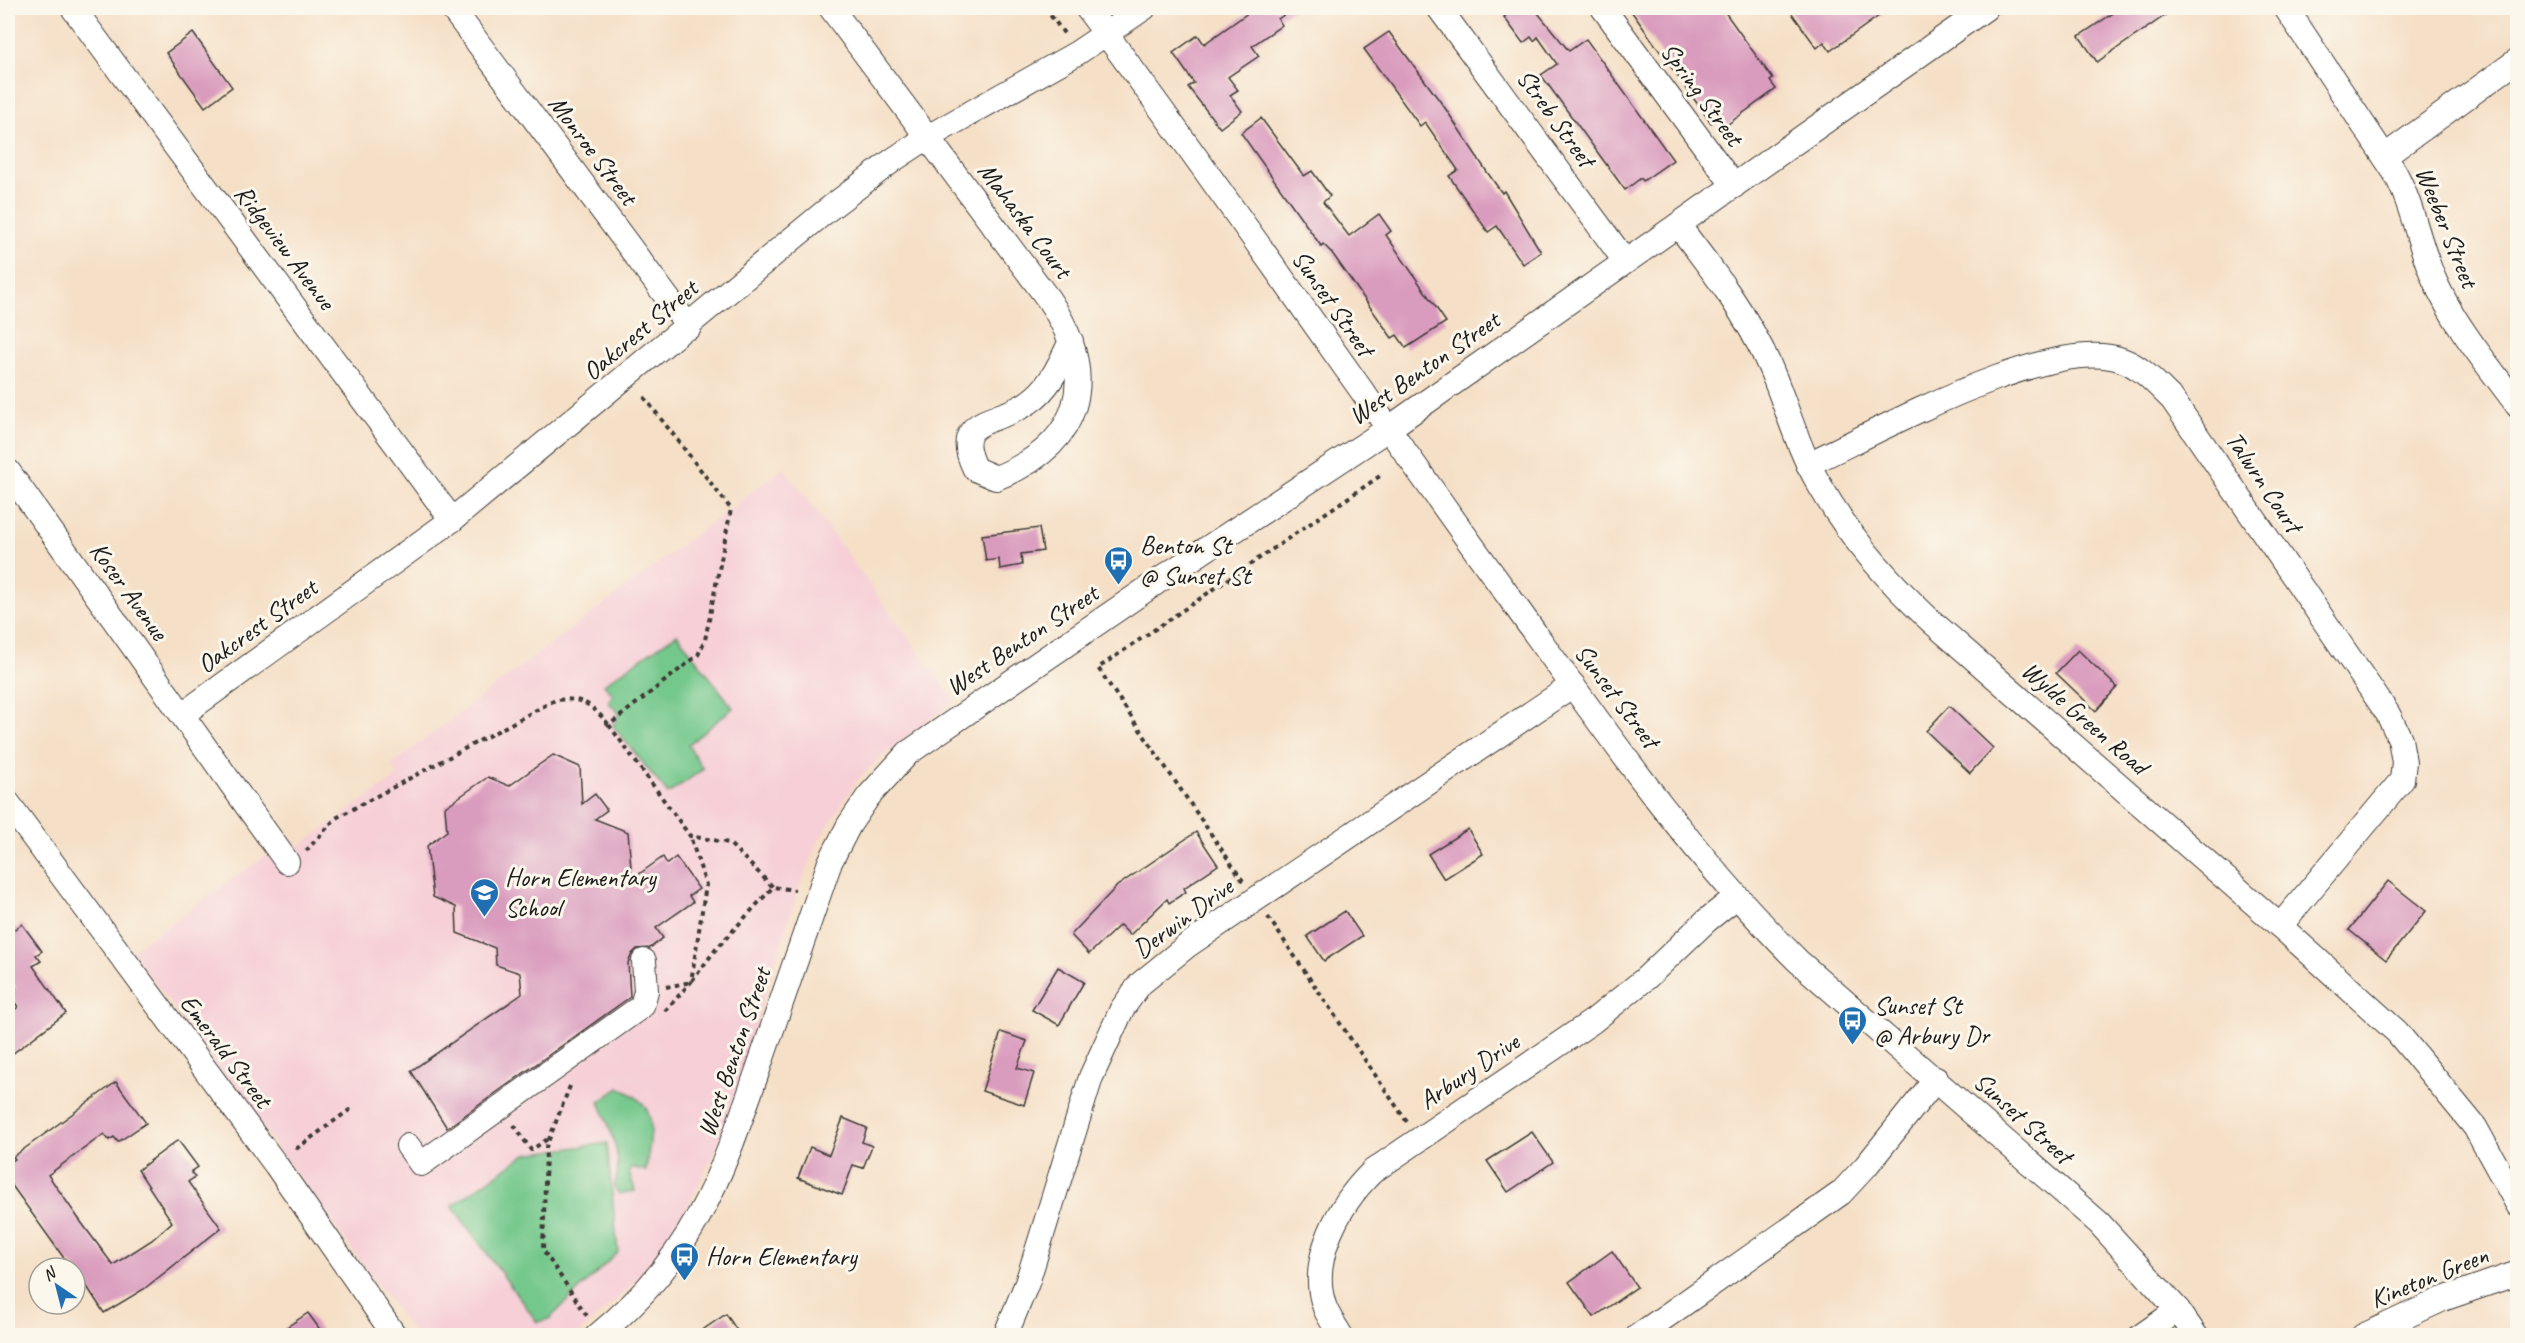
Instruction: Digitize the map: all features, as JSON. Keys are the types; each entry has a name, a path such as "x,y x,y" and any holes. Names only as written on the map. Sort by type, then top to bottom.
{"street":[{"name":"Ridgeview Avenue","path":"73,8 452,520"},
{"name":"Monroe Street","path":"452,8 689,327"},
{"name":"Mahaska Court","path":"831,8 1049,300 1062,320 1071,341 1079,386 1075,408 1057,439 1026,464 996,478 975,469 967,454 966,442 973,429 987,419 1028,403 1043,390 1071,341"},
{"name":"Sunset Street","path":"1087,8 1573,685 1663,806 1736,897 1798,961 2099,1223 2178,1310 2196,1335"},
{"name":"Oakcrest Street","path":"183,714 452,520 860,184 928,137 1047,71 1144,8"},
{"name":"Streb Street","path":"1439,8 1625,261"},
{"name":"Spring Street","path":"1603,8 1734,186"},
{"name":"West Benton Street","path":"604,1328 644,1294 672,1260 701,1216 724,1167 830,862 849,825 887,774 908,753 1388,429 1734,186 1955,16 1986,8"},
{"name":"Weeber Street","path":"2286,8 2385,156 2404,189 2422,250 2451,312 2517,406"},
{"path":"2385,156 2517,60"},
{"name":"Wylde Green Road","path":"1678,225 1729,296 1755,339 1769,366 1808,464 1835,510 1867,555 1893,585 2397,1032 2434,1074 2475,1127 2517,1205"},
{"name":"Talwrn Court","path":"1808,464 1940,401 2002,376 2066,359 2096,356 2122,359 2142,370 2172,399 2356,664 2388,714 2400,739 2404,762 2402,780 2280,926"},
{"name":"Koser Avenue","path":"8,471 287,862"},
{"name":"Derwin Drive","path":"1005,1335 1027,1283 1091,1077 1122,1009 1140,984 1162,963 1188,945 1573,685"},
{"name":"Emerald Street","path":"8,803 276,1165 395,1335"},
{"name":"Arbury Drive","path":"1341,1335 1325,1306 1321,1284 1322,1263 1328,1239 1354,1189 1373,1171 1593,1021 1645,979 1706,921 1736,897"},
{"path":"408,1146 421,1164 642,1006 646,991 644,961"},
{"path":"1638,1335 1841,1193 1936,1079"},
{"name":"Kineton Green","path":"2363,1335 2443,1299 2517,1273"},
{"path":"2141,1335 2178,1310"}],"path":[{"path":"1045,8 1069,40"},
{"path":"609,725 698,655 705,640 731,509 644,397"},
{"path":"1246,885 1098,668 1380,476"},
{"path":"287,862 303,854 336,818 555,700 573,698 589,704 609,725 690,836 729,843 773,887 795,890"},
{"path":"646,991 691,982 716,948 773,887"},
{"path":"1263,910 1409,1125"},
{"path":"572,1082 546,1147 543,1250 604,1328"},
{"path":"559,1091 568,1092"},
{"path":"296,1149 352,1108"},
{"path":"508,1115 531,1150 549,1138"}],"shaded area":[{"name":"Horn Elementary School","path":"784,468 955,701 879,758 856,782 820,838 797,893 719,1143 679,1223 655,1257 623,1294 576,1335 415,1335 131,951 291,838 298,847 398,776 391,765"}],"green space":[{"path":"677,634 733,708 688,745 703,769 668,794 613,726 619,713 608,702 613,695 604,684"},
{"path":"619,1088 642,1103 648,1112 651,1132 646,1171 632,1167 629,1171 635,1191 619,1194 614,1187 618,1166 615,1144 599,1102"},
{"path":"607,1143 618,1252 549,1319 537,1322 452,1206 526,1154"}],"building":[{"path":"1255,8 1294,8 1278,19 1282,25 1252,46 1259,56 1228,77 1238,90 1230,95 1242,111 1220,128 1188,87 1194,83 1173,53 1198,35 1204,44"},
{"path":"1517,8 1532,8 1569,51 1586,39 1673,160 1643,181 1641,178 1625,190 1541,75 1557,64 1538,37 1534,41 1531,37 1523,43 1504,17"},
{"path":"1629,8 1722,8 1773,79 1770,81 1776,89 1724,127 1718,118 1711,123"},
{"path":"1788,8 1890,8 1830,51 1824,42 1817,48"},
{"path":"2121,8 2176,8 2097,62 2079,36"},
{"path":"1389,32 1445,108 1502,193 1504,191 1541,252 1523,264 1497,226 1488,232 1449,176 1458,170 1425,122 1420,126 1364,49"},
{"path":"193,33 232,87 205,107 166,53"},
{"path":"1261,118 1304,176 1312,171 1330,196 1323,202 1349,236 1379,214 1391,231 1386,235 1446,322 1406,348 1397,335 1392,338 1332,253 1323,244 1321,246 1241,133"},
{"path":"1039,528 1043,551 1021,554 1022,565 1000,569 999,559 986,561 982,535"},
{"path":"2078,650 2117,687 2096,711 2056,673"},
{"path":"1949,706 1993,748 1970,773 1926,731"},
{"name":"Horn Elementary School","path":"553,755 580,767 582,804 595,794 607,810 595,819 628,832 632,879 663,857 667,864 676,857 699,889 689,896 693,902 656,928 663,938 650,948 637,949 632,954 628,963 630,997 447,1128 411,1071 522,994 520,973 496,965 495,948 457,933 456,907 433,897 427,846 447,831 445,807 488,777 509,786"},
{"path":"1468,829 1483,854 1444,879 1428,854"},
{"path":"1196,832 1218,865 1184,888 1186,892 1169,903 1167,899 1130,935 1120,925 1089,954 1071,935 1117,886"},
{"path":"2388,881 2426,911 2386,960 2349,930"},
{"path":"1345,911 1362,936 1324,961 1307,936"},
{"path":"22,924 42,951 36,955 41,961 33,966 66,1013 8,1057 8,1016 18,1007 10,992 16,988 8,976 8,934"},
{"path":"1058,967 1084,982 1059,1025 1032,1010"},
{"path":"1001,1032 1027,1041 1017,1068 1034,1073 1024,1105 982,1091"},
{"path":"116,1082 146,1123 118,1142 114,1137 109,1140 104,1134 48,1175 81,1222 113,1265 152,1240 172,1222 138,1170 178,1140 198,1167 191,1172 195,1177 188,1182 221,1228 144,1289 104,1313 87,1287 87,1256 62,1256 8,1180 8,1164 15,1159 13,1157"},
{"path":"843,1118 867,1128 862,1142 872,1146 863,1168 853,1165 842,1195 798,1178 810,1147 829,1155"},
{"path":"1532,1132 1553,1162 1508,1192 1487,1161"},
{"path":"1612,1251 1637,1287 1594,1317 1569,1282"},
{"path":"308,1313 324,1335 275,1335"},
{"path":"726,1314 740,1335 695,1335"}],"place":[{"name":"Benton St @ Sunset St","path":"1119,586"},
{"name":"Horn Elementary School","path":"484,918"},
{"name":"Sunset St @ Arbury Dr","path":"1853,1046"},
{"name":"Horn Elementary","path":"685,1282"}]}
